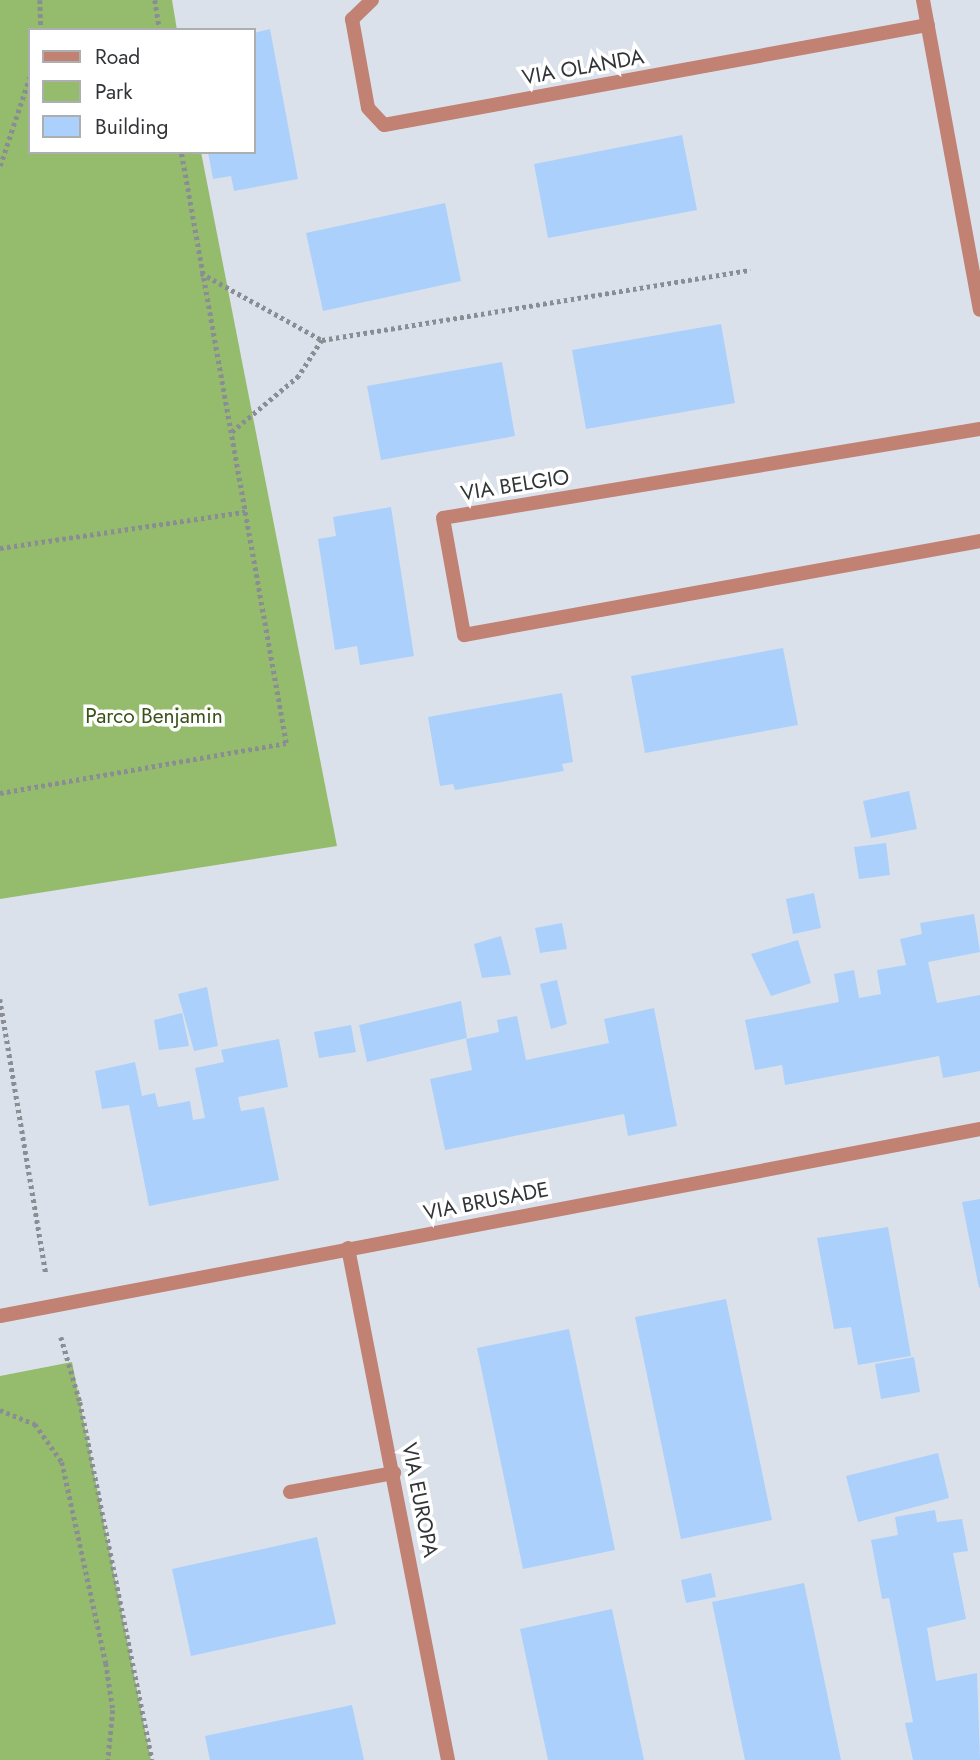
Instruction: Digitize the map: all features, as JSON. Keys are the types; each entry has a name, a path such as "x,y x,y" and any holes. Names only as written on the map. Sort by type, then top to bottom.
{"street":[{"name":"VIA OLANDA","path":"372,0 352,19 368,108 384,125 928,25"},
{"path":"923,0 980,310"},
{"name":"VIA BELGIO","path":"980,429 443,518 464,635 980,541"},
{"name":"VIA BRUSADE","path":"0,1316 980,1129"},
{"name":"VIA EUROPA","path":"348,1248 448,1760"},
{"path":"289,1492 394,1473"}],"path":[{"path":"40,0 41,28"},
{"path":"155,0 160,28"},
{"path":"0,166 20,116 28,84"},
{"path":"0,793 286,743 181,154"},
{"path":"201,273 322,340 750,270"},
{"path":"231,433 299,376 322,340"},
{"path":"0,548 245,512"},
{"path":"0,999 52,1306 80,1402 152,1760"},
{"path":"0,1410 35,1424 62,1462 106,1662 113,1710 108,1760"}],"green space":[{"name":"Parco Benjamin","path":"0,0 172,0 177,28 28,28 28,154 201,154 337,846 0,899"},
{"path":"72,1362 151,1760 0,1760 0,1376"}],"building":[{"path":"270,29 298,179 234,191 231,176 213,179 208,154 256,154 256,32"},
{"path":"682,135 697,210 548,238 534,164"},
{"path":"445,203 461,281 323,311 306,233"},
{"path":"721,324 735,403 586,429 572,350"},
{"path":"502,362 515,436 381,460 367,386"},
{"path":"391,507 414,656 360,665 357,646 335,650 318,539 336,536 333,517"},
{"path":"783,648 798,725 645,753 631,676"},
{"path":"562,693 573,762 562,764 564,771 455,790 453,784 440,786 428,717"},
{"path":"909,791 917,829 871,838 863,801"},
{"path":"886,843 890,875 859,879 854,847"},
{"path":"814,893 821,928 793,934 786,899"},
{"path":"974,914 980,952 928,962 937,1003 980,995 980,1071 943,1078 939,1056 785,1085 782,1065 755,1070 745,1020 839,1002 834,974 854,970 859,998 881,994 877,970 906,965 900,939 922,934 920,923"},
{"path":"562,923 567,949 540,953 535,928"},
{"path":"501,936 511,975 482,978 474,944"},
{"path":"798,940 811,983 771,996 751,954"},
{"path":"557,980 567,1024 551,1029 540,984"},
{"path":"207,987 218,1046 194,1051 178,994"},
{"path":"461,1001 467,1038 367,1062 359,1025"},
{"path":"654,1008 677,1126 628,1136 624,1114 445,1150 430,1079 472,1070 466,1039 499,1032 497,1020 517,1016 526,1060 609,1043 604,1019"},
{"path":"182,1013 189,1046 159,1050 154,1020"},
{"path":"351,1025 356,1052 319,1058 314,1032"},
{"path":"279,1039 288,1087 238,1097 241,1111 264,1107 279,1180 149,1206 129,1105 102,1109 95,1071 135,1062 142,1096 155,1093 158,1107 190,1101 193,1120 205,1118 195,1068 224,1062 221,1050"},
{"path":"980,1199 980,1287 979,1288 962,1202"},
{"path":"888,1227 911,1356 858,1365 851,1327 834,1329 817,1238"},
{"path":"726,1299 772,1520 681,1539 635,1317"},
{"path":"569,1329 615,1550 523,1569 477,1348"},
{"path":"914,1357 920,1392 881,1399 875,1364"},
{"path":"938,1453 949,1498 858,1522 846,1476"},
{"path":"935,1510 937,1522 962,1519 968,1551 953,1553 966,1619 927,1628 936,1681 977,1673 980,1760 913,1760 905,1723 913,1722 889,1598 882,1599 871,1540 898,1535 895,1517"},
{"path":"317,1537 336,1624 191,1656 172,1569"},
{"path":"711,1573 716,1597 686,1603 681,1580"},
{"path":"804,1583 841,1760 745,1760 712,1602"},
{"path":"612,1609 644,1760 548,1760 520,1629"},
{"path":"352,1705 364,1760 210,1760 205,1736"}]}
